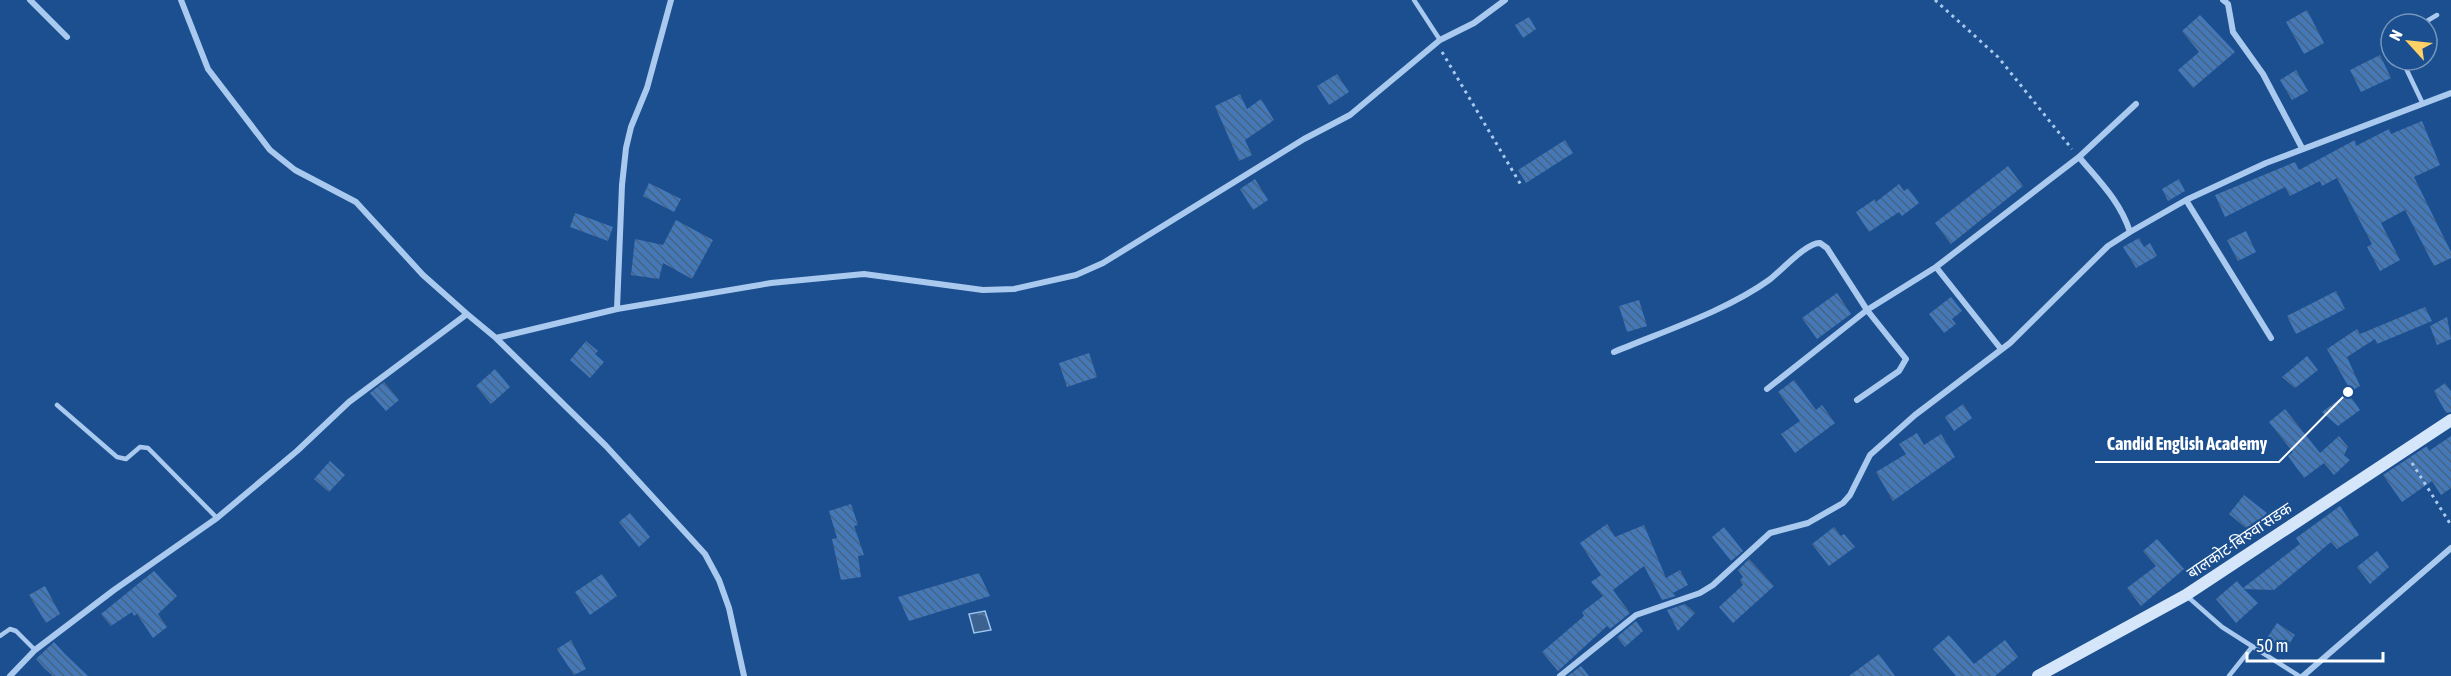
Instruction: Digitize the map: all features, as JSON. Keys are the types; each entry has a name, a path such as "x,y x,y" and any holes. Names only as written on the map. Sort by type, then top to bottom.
{"main road":[{"name":"बालकोट-बिरुवा सडक","path":"2038,676 2186,595 2403,449 2451,420"}],"street":[{"path":"30,0 67,37"},
{"path":"181,0 208,69 270,150 294,170 356,202 423,275 496,338 606,446 705,554 719,580 729,608 744,676"},
{"path":"617,309 622,185 626,148 631,128 647,88 671,0"},
{"path":"496,338 617,309 771,283 864,274 983,290 1014,289 1076,275 1103,263 1304,139 1350,115 1438,41 1474,23 1505,0"},
{"path":"2223,0 2228,4 2233,32 2263,74 2302,148"},
{"path":"1560,676 1636,615 1700,593 1713,585 1770,533 1808,523 1843,503 1850,495 1870,455 1915,415 2001,349 2046,310 2108,246 2186,200 2302,148 2451,93"},
{"path":"1767,389 1867,310 1936,267 2079,157 2136,104"},
{"path":"2079,157 2114,198 2123,212 2130,232"},
{"path":"2186,200 2271,338"},
{"path":"1614,352 1738,298 1768,280 1815,243 1827,248 1867,310 1906,358 1899,371 1857,400"},
{"path":"1936,267 2001,349"},
{"path":"10,676 35,650 114,590 217,518 297,451 349,402 467,314"},
{"path":"2301,676 2451,548"}],"lane":[{"path":"1414,0 1438,41"},
{"path":"2408,72 2422,102"},
{"path":"57,405 117,458 126,459 140,447 148,448 217,518"},
{"path":"2186,595 2222,627 2301,676"},
{"path":"0,636 10,629 16,631 35,650"},
{"path":"2229,676 2252,647"}],"path":[{"path":"1935,0 1998,57 2079,157"},
{"path":"1438,41 1521,185"},
{"path":"2403,449 2451,525"}],"water":[{"path":"985,611 991,630 974,633 969,614"}],"building":[{"path":"2307,10 2324,43 2304,54 2286,22"},
{"path":"2200,15 2235,52 2193,88 2178,70 2199,52 2182,31"},
{"path":"1529,17 1536,29 1523,38 1515,25"},
{"path":"2379,56 2379,72 2388,72 2391,78 2361,92 2350,70"},
{"path":"2296,70 2308,91 2292,100 2280,80"},
{"path":"1337,74 1349,92 1329,105 1317,86"},
{"path":"1240,94 1247,109 1261,99 1274,120 1245,140 1252,155 1239,161 1215,106"},
{"path":"2422,121 2440,165 2414,177 2451,252 2451,258 2434,266 2405,210 2381,223 2400,260 2380,271 2367,247 2372,244 2337,178 2322,186 2320,181 2290,196 2285,187 2225,217 2215,195 2295,162 2299,170 2355,140 2356,146 2389,129 2391,134"},
{"path":"1565,140 1573,153 1526,183 1518,170"},
{"path":"2008,166 2023,186 1951,244 1935,223"},
{"path":"1255,179 1268,200 1253,210 1240,189"},
{"path":"2179,179 2185,191 2168,201 2162,189"},
{"path":"649,183 681,199 674,212 643,196"},
{"path":"1899,184 1904,191 1908,188 1919,203 1902,216 1899,212 1869,232 1856,212 1875,199 1876,202"},
{"path":"575,213 613,227 608,241 570,227"},
{"path":"676,220 713,240 692,279 663,263 659,279 631,275 635,239 663,245"},
{"path":"2246,231 2256,252 2238,261 2227,240"},
{"path":"2139,238 2144,247 2150,243 2157,256 2136,268 2123,247"},
{"path":"2336,291 2345,309 2296,334 2287,316"},
{"path":"1837,293 1851,314 1817,339 1802,318"},
{"path":"1951,297 1962,311 1952,319 1956,324 1944,333 1929,314"},
{"path":"1639,300 1647,326 1627,332 1619,306"},
{"path":"2425,307 2432,321 2377,344 2375,339 2347,357 2360,386 2351,391 2327,349 2357,329 2360,334"},
{"path":"2447,317 2451,339 2437,345 2430,326"},
{"path":"586,341 598,351 595,354 604,362 590,378 570,360"},
{"path":"1089,353 1097,377 1067,387 1059,363"},
{"path":"2307,356 2318,370 2295,388 2282,377"},
{"path":"495,369 510,387 491,404 476,386"},
{"path":"1794,380 1816,410 1822,405 1835,423 1795,453 1781,434 1800,421 1778,392"},
{"path":"384,382 399,400 386,411 370,393"},
{"path":"2445,383 2451,391 2451,412 2446,413 2434,391"},
{"path":"2348,393 2360,410 2338,426 2322,412"},
{"path":"1963,404 1972,418 1954,431 1945,417"},
{"path":"2285,409 2320,453 2339,436 2348,447 2344,455 2350,460 2334,475 2324,463 2304,478 2288,456 2293,452 2269,422"},
{"path":"1917,433 1924,445 1941,434 1955,457 1893,501 1876,472 1906,454 1899,444"},
{"path":"2451,436 2451,488 2441,495 2432,481 2402,502 2383,475 2427,446 2429,451"},
{"path":"330,461 345,475 329,492 314,479"},
{"path":"2244,495 2267,513 2251,532 2229,514"},
{"path":"851,504 858,525 854,526 864,555 858,556 861,577 841,580 832,539 837,538 829,511"},
{"path":"2340,506 2359,535 2337,549 2331,542 2274,590 2244,589 2258,603 2236,623 2216,599 2237,581 2243,588 2300,544 2296,538"},
{"path":"630,513 650,537 639,547 619,522"},
{"path":"1607,524 1615,537 1644,525 1666,578 1680,570 1688,585 1673,593 1676,596 1662,600 1644,566 1613,590 1630,613 1610,629 1607,626 1558,671 1542,652 1584,616 1582,612 1603,596 1591,582 1601,575 1580,543"},
{"path":"1724,527 1743,551 1731,561 1712,537"},
{"path":"1834,527 1841,536 1844,534 1855,547 1829,566 1812,544"},
{"path":"2157,539 2184,569 2141,606 2127,588 2156,566 2143,551"},
{"path":"2377,551 2389,567 2370,584 2357,567"},
{"path":"1749,559 1774,586 1733,623 1719,607 1743,585 1740,580 1743,577 1738,570"},
{"path":"154,571 177,596 158,614 167,627 153,638 137,614 134,616 132,612 111,626 101,614"},
{"path":"979,573 990,596 909,621 898,597"},
{"path":"602,574 617,596 590,615 575,592"},
{"path":"45,586 60,614 46,623 29,595"},
{"path":"1685,604 1695,613 1678,631 1667,610"},
{"path":"1636,621 1643,631 1625,647 1617,637"},
{"path":"2277,623 2295,635 2285,650 2267,638"},
{"path":"1949,635 1974,664 2005,640 2018,657 1995,676 1956,676 1933,649"},
{"path":"571,640 586,669 574,675 557,649"},
{"path":"54,642 88,676 53,676 45,669 36,659"},
{"path":"1879,654 1895,676 1849,676"},
{"path":"1581,666 1589,676 1568,676"}],"place":[{"name":"Candid English Academy","path":"2348,392"}]}
